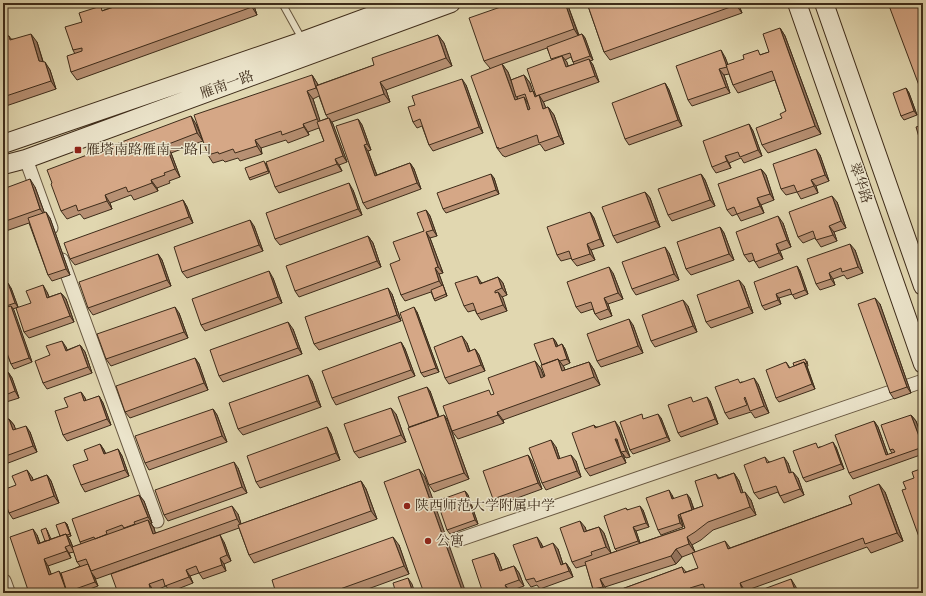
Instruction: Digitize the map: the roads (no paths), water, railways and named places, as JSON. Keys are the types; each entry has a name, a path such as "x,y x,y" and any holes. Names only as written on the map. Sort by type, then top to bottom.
{"main road":[{"name":"雁南一路","path":"3,144 303,41 406,3"},
{"name":"雁南一路","path":"3,166 26,159 451,3"},
{"name":"翠华路","path":"797,3 923,364"},
{"name":"翠华路","path":"824,3 923,286"}],"street":[{"path":"26,159 157,521"},
{"path":"458,540 923,381"},
{"path":"3,582 7,593"}],"lane":[{"path":"282,3 303,41"}],"place":[{"name":"雁塔南路雁南一路口","path":"78,150"},
{"name":"陕西师范大学附属中学","path":"407,506"},
{"name":"公寓","path":"428,541"}]}
